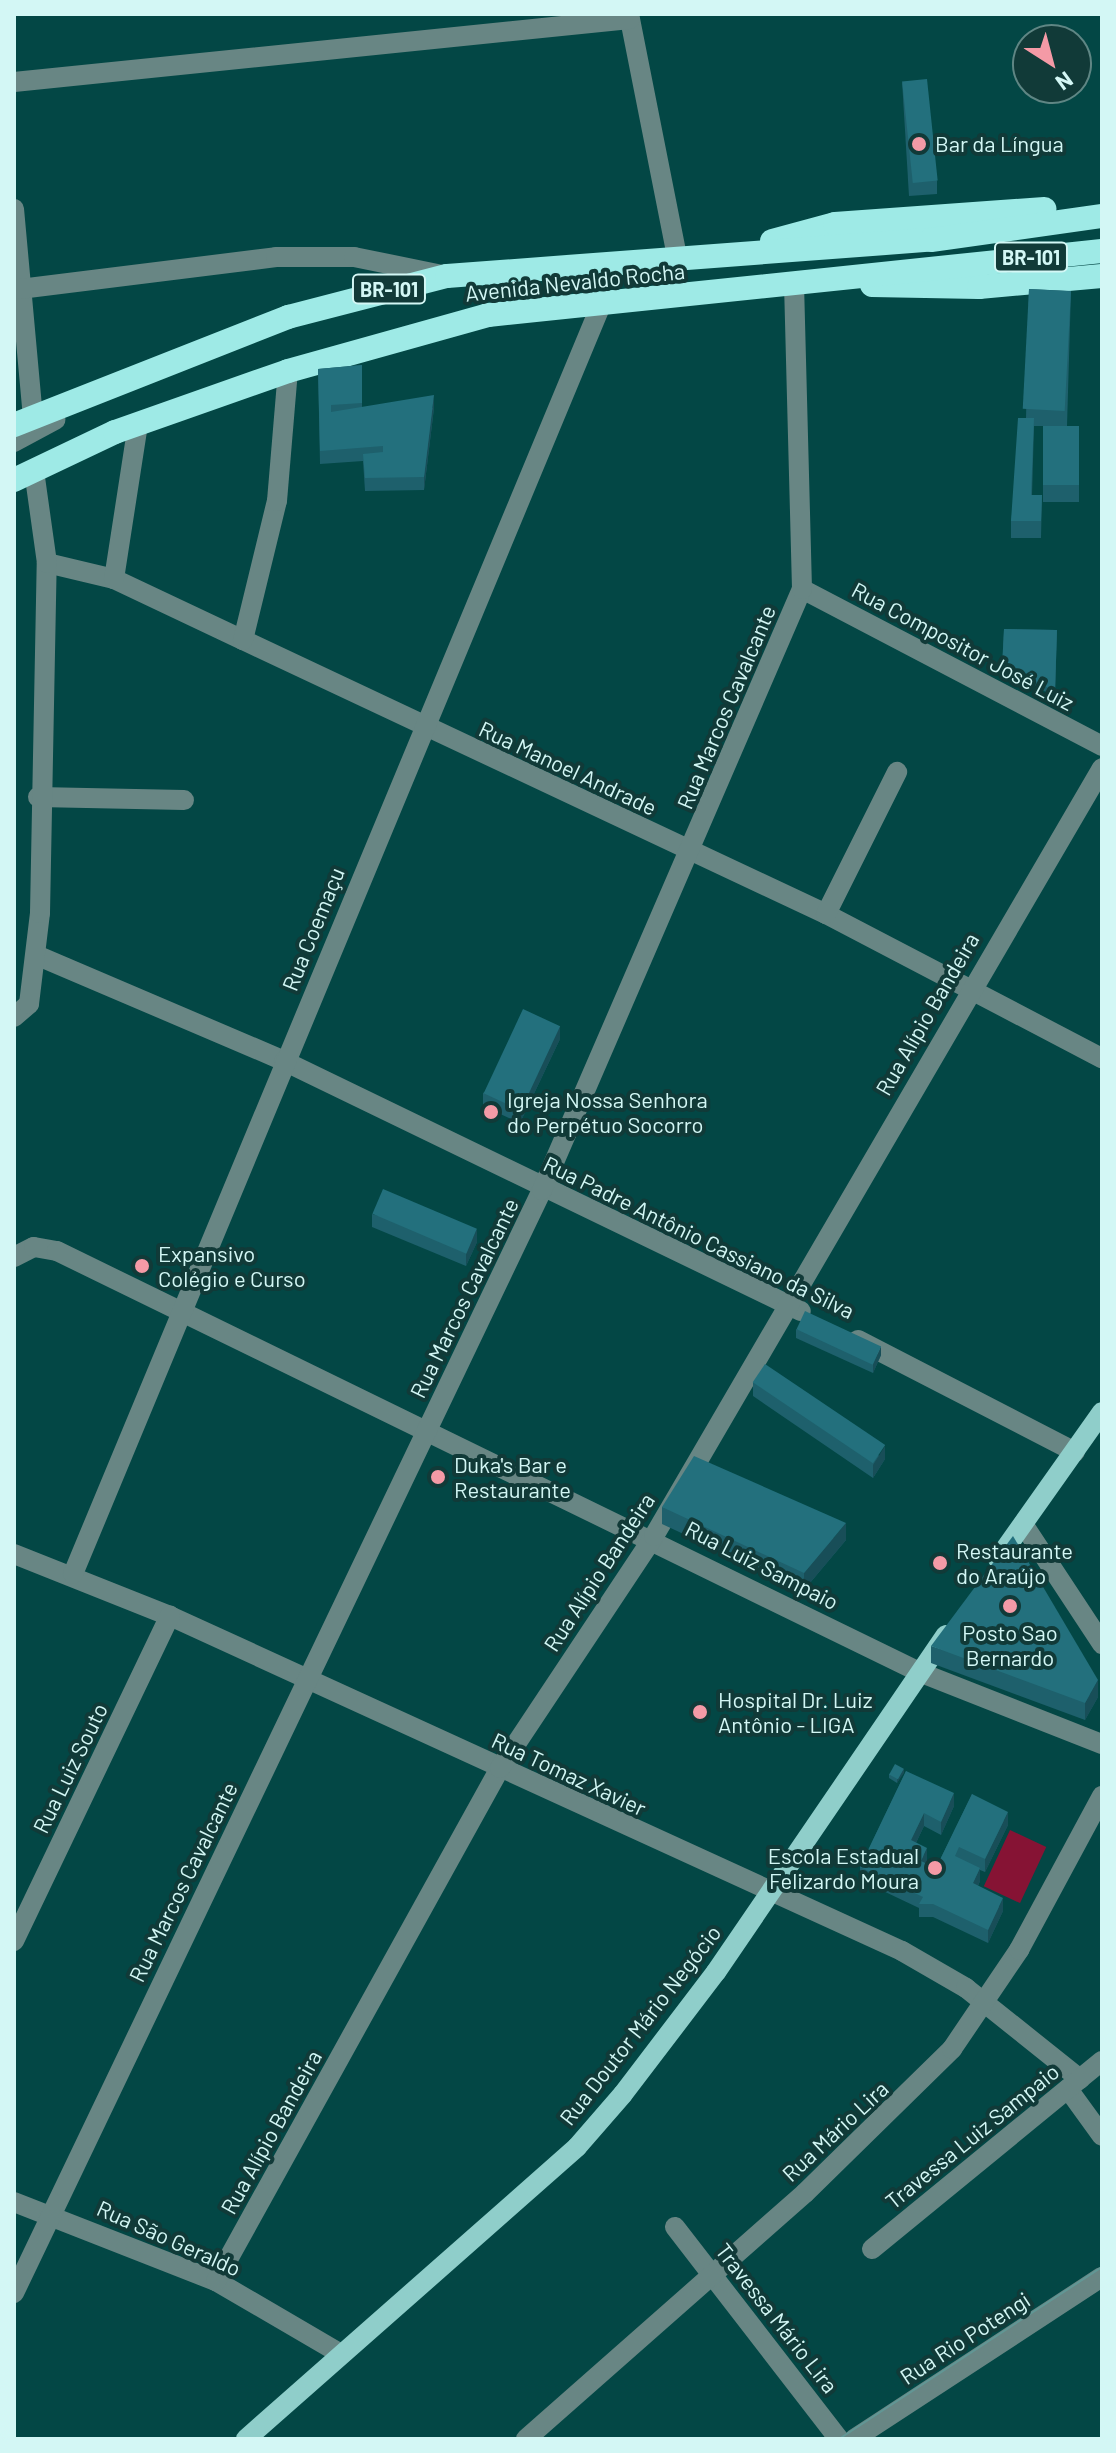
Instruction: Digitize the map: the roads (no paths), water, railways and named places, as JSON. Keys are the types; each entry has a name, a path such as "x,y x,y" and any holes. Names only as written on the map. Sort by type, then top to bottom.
{"highway":[{"path":"740,252 835,224 1102,203"},
{"name":"Avenida Nevaldo Rocha","path":"24,422 115,381 288,317 447,276 931,240 1102,216"},
{"name":"BR-101","path":"834,281 960,264 1102,251"},
{"path":"834,281 908,289 1102,276"},
{"name":"Avenida Nevaldo Rocha","path":"21,474 138,424 288,371 488,315 834,281"}],"main road":[{"path":"989,1573 1102,1412"},
{"name":"Rua Doutor Mário Negócio","path":"246,2439 577,2147 716,1972 766,1894 963,1610"}],"street":[{"path":"14,82 526,22 630,16 677,257"},
{"path":"14,209 24,422"},
{"name":"Avenida Nevaldo Rocha","path":"20,289 276,257 354,257 447,276"},
{"name":"Rua Marcos Cavalcante","path":"14,2293 542,1190 691,852 802,589 794,283"},
{"name":"Rua Coemaçu","path":"73,1574 184,1318 284,1061 601,305"},
{"path":"243,640 277,501 288,371"},
{"path":"14,442 115,381"},
{"path":"114,579 138,424"},
{"path":"14,1017 29,1004 36,955 38,797 47,563 21,474"},
{"name":"Rua Manoel Andrade","path":"47,563 114,579 826,914 1102,1058"},
{"name":"Rua Compositor José Luiz","path":"802,589 1102,746"},
{"name":"Rua Alípio Bandeira","path":"216,2281 500,1768 654,1536 969,987 1102,768"},
{"path":"826,914 897,772"},
{"path":"38,797 184,800"},
{"name":"Rua Padre Antônio Cassiano da Silva","path":"36,955 284,1061 542,1190 816,1319"},
{"name":"Rua Luiz Sampaio","path":"14,1257 34,1247 57,1251 184,1318 654,1536 919,1672 1102,1744"},
{"name":"Rua Padre Antônio Cassiano da Silva","path":"843,1333 1075,1452"},
{"path":"1023,1524 1102,1644"},
{"name":"Rua Tomaz Xavier","path":"14,1554 73,1574 170,1616 766,1894 902,1951 986,2003 1074,2084 1102,2136"},
{"name":"Rua Luiz Souto","path":"14,1941 170,1616"},
{"name":"Rua Mário Lira","path":"526,2439 714,2274 908,2096 986,2003 1102,1796"},
{"name":"Travessa Luiz Sampaio","path":"872,2249 1102,2061"},
{"name":"Rua São Geraldo","path":"14,2202 52,2213 216,2281 341,2354"},
{"name":"Travessa Mário Lira","path":"675,2227 839,2439"},
{"name":"Rua Rio Potengi","path":"854,2439 1102,2277"}],"tram line":[{"path":"839,2439 1102,2267"}],"place":[{"name":"Bar da Língua","path":"919,144"},
{"name":"Igreja Nossa Senhora do Perpétuo Socorro","path":"491,1112"},
{"name":"Expansivo Colégio e Curso","path":"142,1266"},
{"name":"Duka's Bar e Restaurante","path":"438,1477"},
{"name":"Restaurante do Araújo","path":"940,1563"},
{"name":"Posto Sao Bernardo","path":"1010,1606"},
{"name":"Hospital Dr. Luiz Antônio - LIGA","path":"700,1712"},
{"name":"Escola Estadual Felizardo Moura","path":"935,1868"}]}
